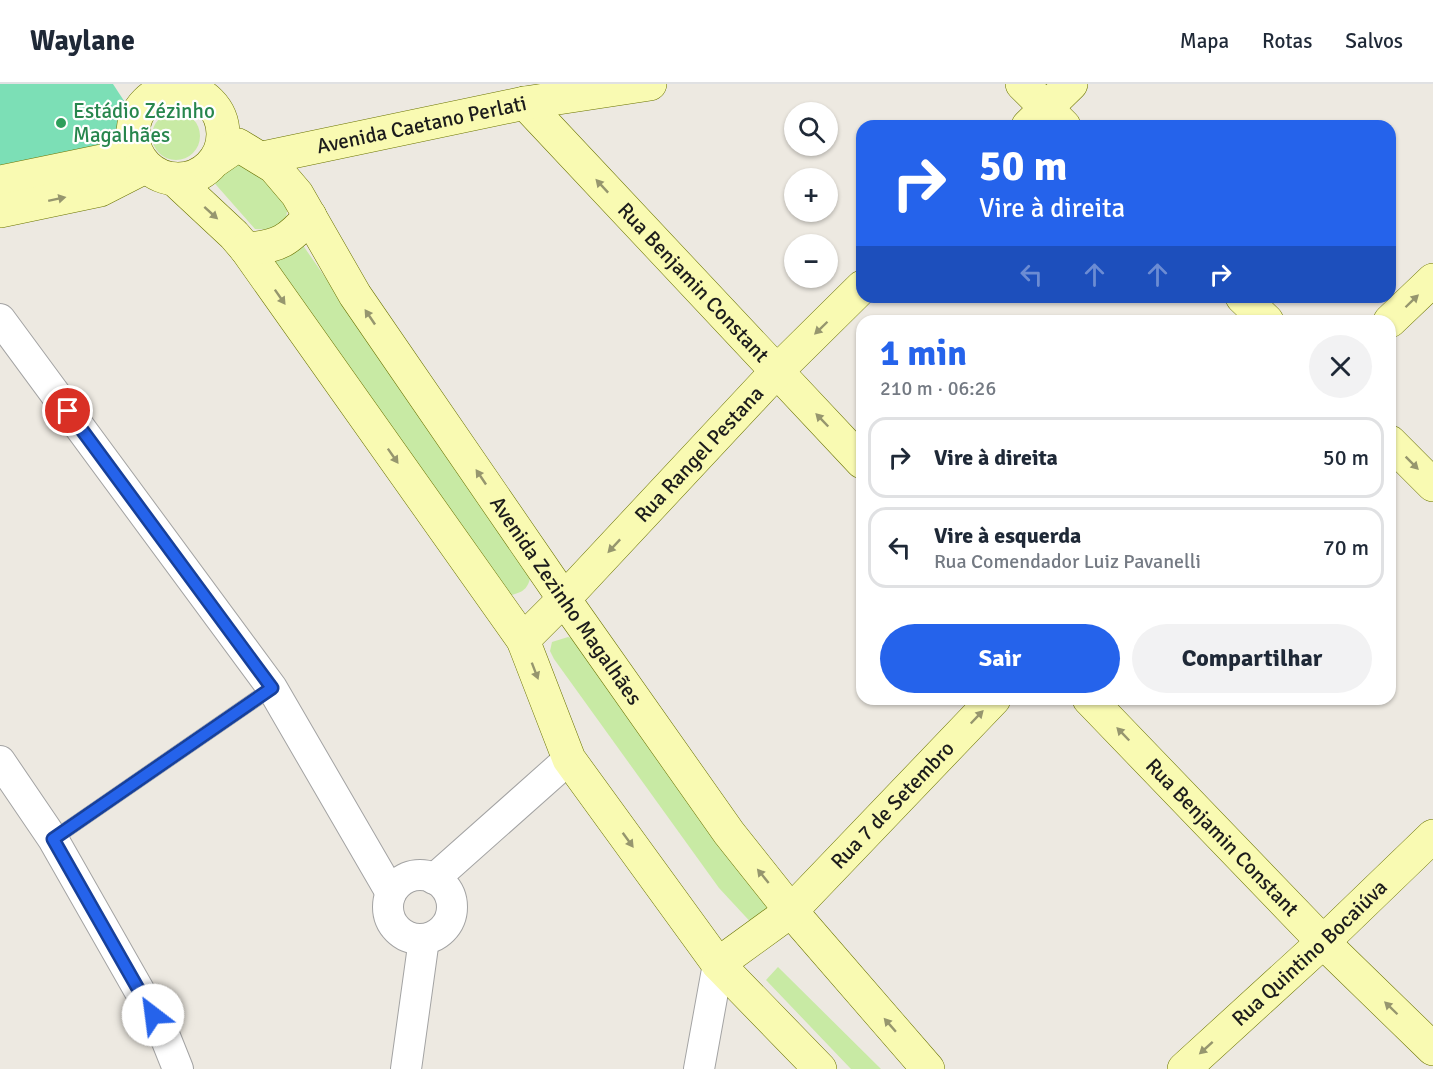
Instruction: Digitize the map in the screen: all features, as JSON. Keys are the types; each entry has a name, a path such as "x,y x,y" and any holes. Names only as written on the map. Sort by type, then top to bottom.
{"street":[{"path":"1022,84 1046,120 1071,84"},
{"name":"Avenida Caetano Perlati","path":"263,158 525,103 639,85"},
{"path":"0,211 100,190 143,135 151,97 165,90 182,88 204,93 219,114 224,129 222,145 216,160 205,171 190,178 143,135"},
{"name":"Rua Benjamin Constant","path":"525,103 856,456"},
{"path":"0,182 112,159 143,135"},
{"path":"143,135 246,249 523,640 569,759 718,964 820,1069"},
{"name":"Avenida Zezinho Magalhães","path":"216,160 238,144 263,158 286,180 310,216 355,295 564,599 729,833 791,911 928,1069"},
{"path":"246,249 266,248 282,243 294,235 310,216"},
{"path":"1396,315 1433,280"},
{"name":"Rua Rangel Pestana","path":"523,640 776,372 856,293"},
{"path":"1248,303 1261,315"},
{"path":"0,319 272,688 392,893"},
{"path":"1396,448 1433,485"},
{"name":"Rua 7 de Setembro","path":"718,964 791,911 988,705"},
{"name":"Rua Benjamin Constant","path":"1095,705 1323,942 1433,1049"},
{"path":"435,879 569,759"},
{"path":"0,761 53,839 165,1034 178,1069"},
{"name":"Rua Quintino Bocaiúva","path":"1184,1069 1323,942 1433,836"},
{"path":"425,876 435,879 448,893 451,913 448,922 434,936 424,939 405,936 397,930 388,912 388,902 392,893 405,879 425,876"},
{"path":"405,1069 424,939"},
{"path":"699,1069 718,964"}],"lane":[{"path":"53,839 272,688"}],"green space":[{"name":"Estádio Zézinho Magalhães","path":"0,84 113,84 128,107 114,138 98,154 0,170"},
{"path":"171,112 181,112 193,119 200,131 200,141 193,153 181,160 171,160 156,149 152,141 152,131 163,116"},
{"path":"229,156 289,198 286,218 275,230 255,229 210,178"},
{"path":"302,244 531,573 529,582 520,592 511,595 272,258 290,256"},
{"path":"568,637 578,640 772,914 757,929 719,888 554,659 550,651 552,642"},
{"path":"778,967 881,1069 851,1069 766,980"}],"place":[{"name":"Estádio Zézinho Magalhães","path":"61,123"}],"route":[{"path":"68,411 272,688 53,839 153,1015"}]}
